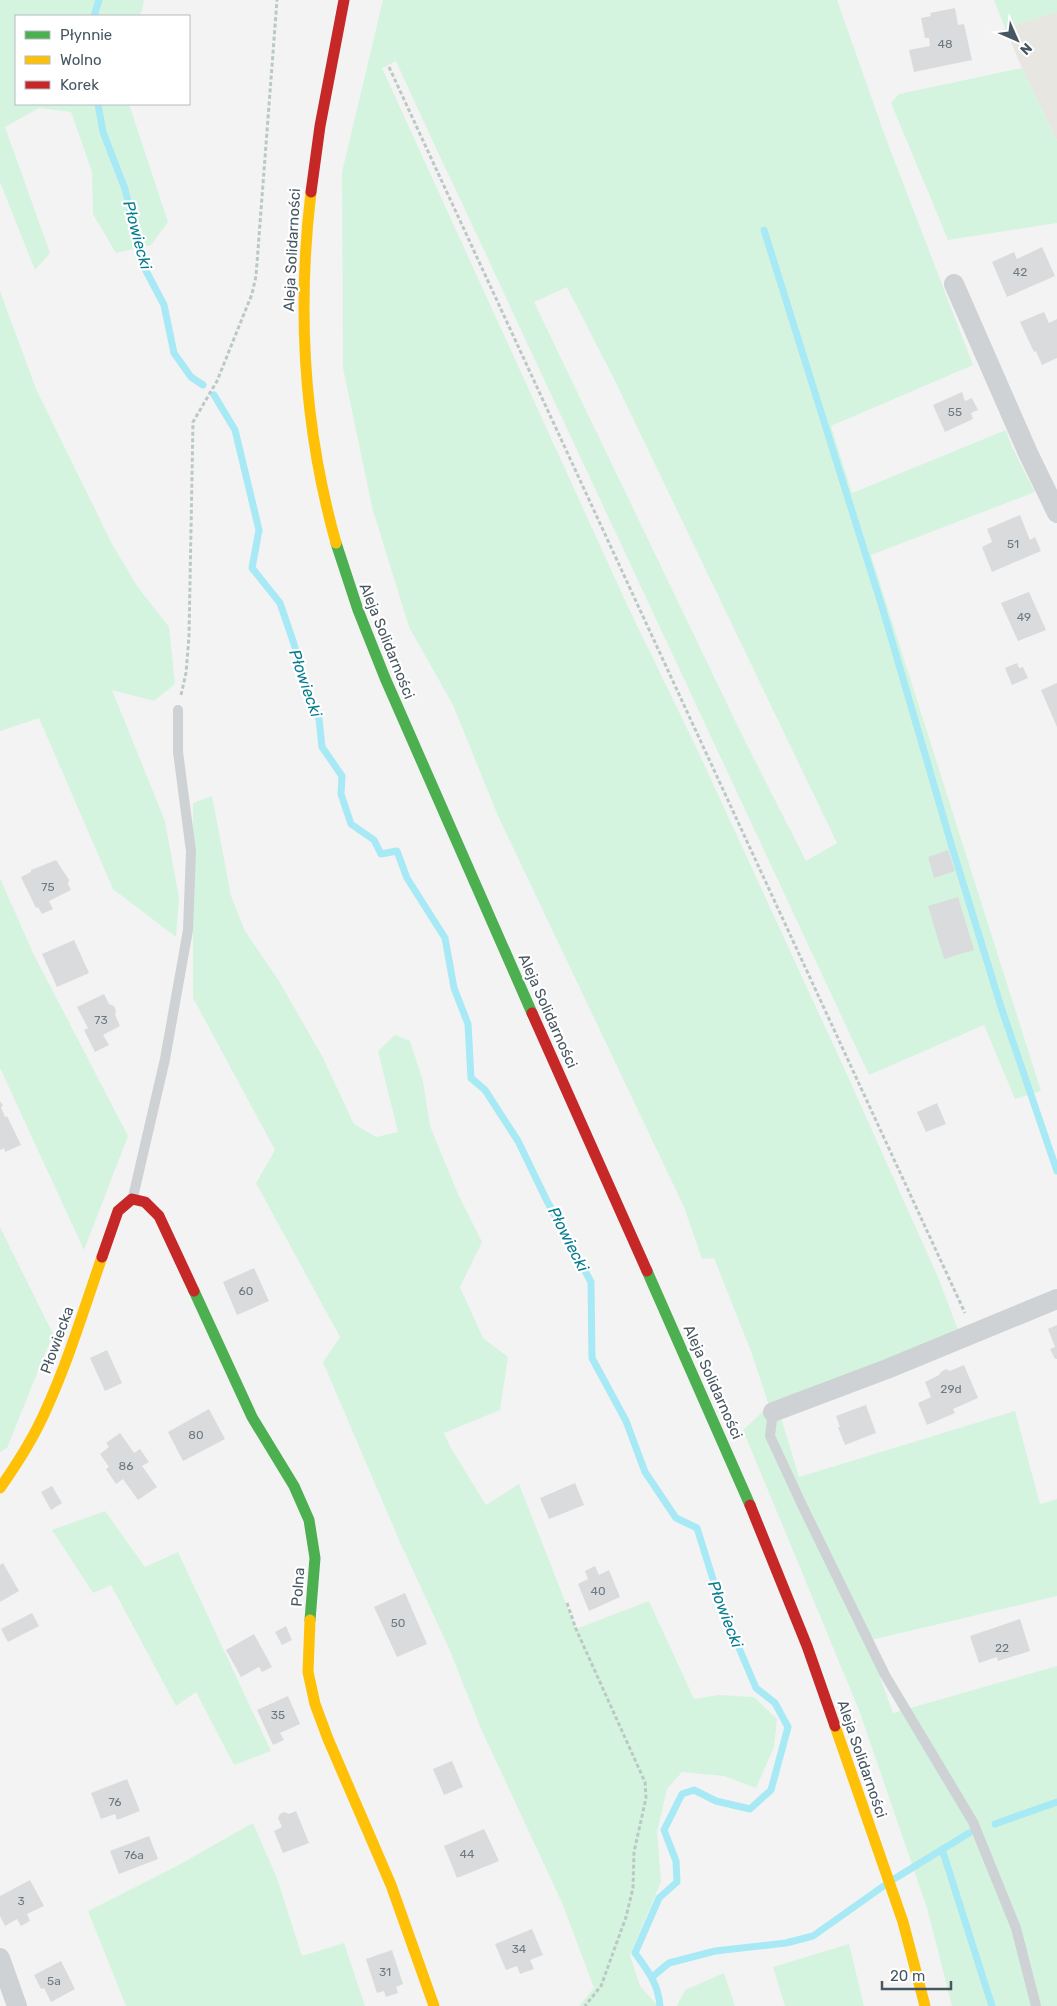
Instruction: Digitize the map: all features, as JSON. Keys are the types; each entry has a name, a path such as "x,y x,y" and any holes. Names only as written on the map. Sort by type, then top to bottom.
{"main road":[{"name":"Aleja Solidarności","path":"344,0 323,101 312,170 305,250 303,339 314,442 328,513 349,586 376,659 733,1464 806,1646 877,1846 903,1922 925,2006"},
{"name":"Płowiecka","path":"0,1488 22,1456 45,1412 75,1335 118,1211 132,1199"},
{"name":"Polna","path":"132,1199 145,1202 159,1216 252,1417 294,1486 309,1520 316,1558 308,1643 308,1672 315,1704 328,1739 391,1885 434,2006"}],"street":[{"path":"954,284 1028,453 1057,513"},
{"path":"774,1412 887,1369 1057,1299"},
{"path":"0,1958 18,2006"}],"lane":[{"path":"132,1199 165,1059 188,930 191,851 178,752 178,710"},
{"path":"774,1412 770,1436 802,1505 886,1675 973,1822 1016,1928 1036,2006"}],"path":[{"path":"178,710 186,673 189,636 193,422 217,381 252,294 256,276 277,0"},
{"path":"389,67 973,1332"},
{"path":"567,1603 576,1629 645,1782 646,1798 634,1852 633,1888 626,1917 602,1986 585,2006"}],"shaded area":[{"path":"1057,12 1057,141 1005,28"}],"green space":[{"path":"0,0 144,0 142,11 139,15 15,15 15,105 129,105 168,222 151,245 116,253 93,214 92,172 71,112 39,108 5,127 50,253 35,270 0,182"},
{"path":"383,0 837,0 885,136 973,365 831,426 852,493 1006,430 1012,447 1035,492 871,555 1041,1091 1015,1099 984,1025 869,1075 396,61 382,68 630,611 698,751 844,1068 938,1277 958,1330 769,1407 782,1421 799,1477 1015,1411 1040,1504 1057,1499 1057,1596 867,1641 893,1713 1057,1666 1057,2006 952,2006 927,1908 859,1710 743,1430 769,1406 752,1354 714,1258 702,1259 684,1207 498,816 453,705 409,627 372,507 343,368 342,172","holes":["567,287 614,379 837,843 806,861 742,735 534,302"]},
{"path":"994,0 1057,0 1057,12 1005,28"},
{"path":"1022,68 1057,141 1057,223 948,240 891,103 899,94"},
{"path":"0,291 36,389 112,544 137,586 169,627 175,684 154,701 112,690 165,821 179,898 176,937 113,889 39,718 0,731"},
{"path":"212,796 231,896 245,931 279,981 322,1056 354,1124 376,1137 398,1132 378,1051 395,1035 410,1041 423,1081 430,1126 458,1194 482,1242 460,1287 483,1338 508,1357 500,1410 444,1433 451,1448 486,1505 519,1484 576,1629 649,1601 694,1699 718,1695 754,1697 777,1719 774,1747 756,1788 724,1776 682,1772 667,1789 657,1832 661,1882 630,1955 640,1986 658,2006 579,2006 594,1988 563,1905 482,1731 450,1651 399,1540 323,1362 340,1337 256,1183 275,1150 193,998 193,803"},
{"path":"0,878 33,953 128,1136 84,1250 0,1068"},
{"path":"0,1227 53,1334 7,1448 0,1452"},
{"path":"105,1511 145,1567 178,1552 271,1751 234,1765 196,1692 176,1706 111,1585 93,1593 52,1530"},
{"path":"253,1823 277,1878 302,1956 344,1943 365,2006 126,2006 88,1911 175,1867"},
{"path":"849,1944 864,2006 785,2006 773,1967"},
{"path":"724,1973 735,2006 677,2006 685,1990"}],"building":[{"path":"955,8 958,25 964,24 972,60 914,72 909,50 930,46 929,38 925,38 921,18 931,16 930,13"},
{"path":"1042,247 1055,276 1007,297 992,262 1014,252 1017,259"},
{"path":"1044,312 1049,323 1057,319 1057,358 1042,365 1020,322"},
{"path":"962,392 965,401 972,398 978,410 971,413 973,419 945,432 933,405"},
{"path":"1020,515 1030,540 1035,537 1041,551 992,572 982,547 992,542 987,529"},
{"path":"1029,592 1046,630 1018,641 1001,603"},
{"path":"1017,663 1019,668 1023,667 1028,678 1012,685 1005,668"},
{"path":"1057,683 1057,727 1041,690"},
{"path":"948,850 955,871 934,878 928,857"},
{"path":"56,860 69,880 68,884 71,890 49,901 53,909 42,914 38,907 36,908 21,877 31,872 31,870"},
{"path":"958,897 974,950 944,959 928,906"},
{"path":"74,940 89,973 57,987 42,954"},
{"path":"104,994 109,1004 114,1006 115,1015 120,1026 103,1035 109,1045 95,1052 84,1030 88,1028 77,1007"},
{"path":"0,1101 5,1117 7,1116 21,1145 5,1152 4,1148 0,1150"},
{"path":"937,1103 946,1124 926,1132 917,1112"},
{"path":"254,1268 269,1301 237,1315 223,1282"},
{"path":"1057,1325 1057,1359 1055,1359 1050,1349 1055,1347 1048,1329"},
{"path":"107,1350 122,1383 105,1391 90,1358"},
{"path":"964,1365 978,1398 953,1409 955,1413 927,1425 918,1403 931,1397 925,1382 946,1369 950,1371"},
{"path":"866,1405 876,1433 845,1445 836,1416"},
{"path":"209,1409 225,1439 183,1461 168,1432"},
{"path":"120,1433 134,1453 140,1449 149,1462 142,1466 157,1487 138,1500 123,1479 116,1484 106,1469 109,1467 100,1454 109,1447 106,1443"},
{"path":"575,1483 584,1505 549,1519 540,1498"},
{"path":"52,1486 62,1503 51,1510 41,1492"},
{"path":"3,1563 19,1591 0,1602 0,1565"},
{"path":"595,1566 599,1575 609,1570 620,1597 589,1611 578,1584 588,1579 585,1571"},
{"path":"405,1593 427,1644 397,1657 374,1607"},
{"path":"32,1613 39,1626 8,1642 1,1629"},
{"path":"1020,1619 1030,1651 998,1661 997,1657 979,1663 970,1636"},
{"path":"286,1626 292,1640 282,1645 275,1632"},
{"path":"254,1634 272,1667 262,1672 259,1667 241,1677 226,1650"},
{"path":"288,1696 300,1724 280,1733 284,1740 273,1745 257,1710"},
{"path":"452,1761 463,1787 444,1795 433,1769"},
{"path":"127,1779 140,1811 117,1820 115,1814 101,1819 91,1793"},
{"path":"296,1811 309,1843 283,1853 274,1831 282,1827 278,1818 284,1812 289,1814"},
{"path":"484,1829 499,1861 457,1878 444,1846"},
{"path":"149,1836 158,1859 119,1874 110,1851"},
{"path":"30,1880 44,1906 27,1914 30,1921 21,1926 17,1919 5,1926 0,1916 0,1896"},
{"path":"532,1929 543,1955 530,1960 534,1969 520,1974 517,1966 506,1970 495,1944"},
{"path":"392,1950 403,1984 396,1987 398,1993 386,1997 384,1991 377,1993 366,1959"},
{"path":"61,1961 75,1989 51,2002 44,1988 41,1989 34,1975"}],"waterway":[{"name":"Płowiecki","path":"94,15 99,0"},
{"name":"Płowiecki","path":"98,105 103,132 125,189 144,267 164,305 174,353 191,377 203,385"},
{"path":"764,230 883,610 1001,1007 1057,1171"},
{"name":"Płowiecki","path":"214,395 235,430 259,530 252,568 280,603 294,644 306,691 319,719 322,747 342,776 341,794 351,824 374,840 381,854 397,851 407,878 445,938 454,988 468,1024 471,1078 485,1090 518,1141 547,1201 591,1282 592,1358 626,1421 645,1472 676,1518 697,1528 722,1608 756,1688 775,1703 788,1727 771,1790 750,1809 716,1801 694,1790 682,1794 664,1830 676,1861 677,1882 659,1898 635,1953 655,1984 660,2006"},
{"path":"995,1824 1057,1802"},
{"path":"894,1879 969,1833"},
{"path":"942,1849 992,2006"},
{"path":"652,1977 669,1963 715,1951 786,1943 813,1936 885,1885"}],"traffic: fast":[{"path":"336,543 358,610 385,678 532,1013"},
{"path":"647,1271 750,1505"},
{"path":"194,1291 252,1417 294,1486 309,1520 315,1558 310,1620"}],"traffic: slow":[{"path":"311,192 304,280 306,369 317,457 336,543"},
{"path":"0,1488 13,1470 45,1412 68,1355 102,1257"},
{"path":"310,1620 308,1672 315,1704 328,1739 391,1885 434,2006"},
{"path":"835,1726 903,1922 925,2006"}],"traffic: jam":[{"path":"311,192 320,126 344,0"},
{"path":"532,1013 647,1271"},
{"path":"102,1257 118,1211 132,1199 145,1202 159,1216 194,1291"},
{"path":"750,1505 807,1646 835,1726"}]}
